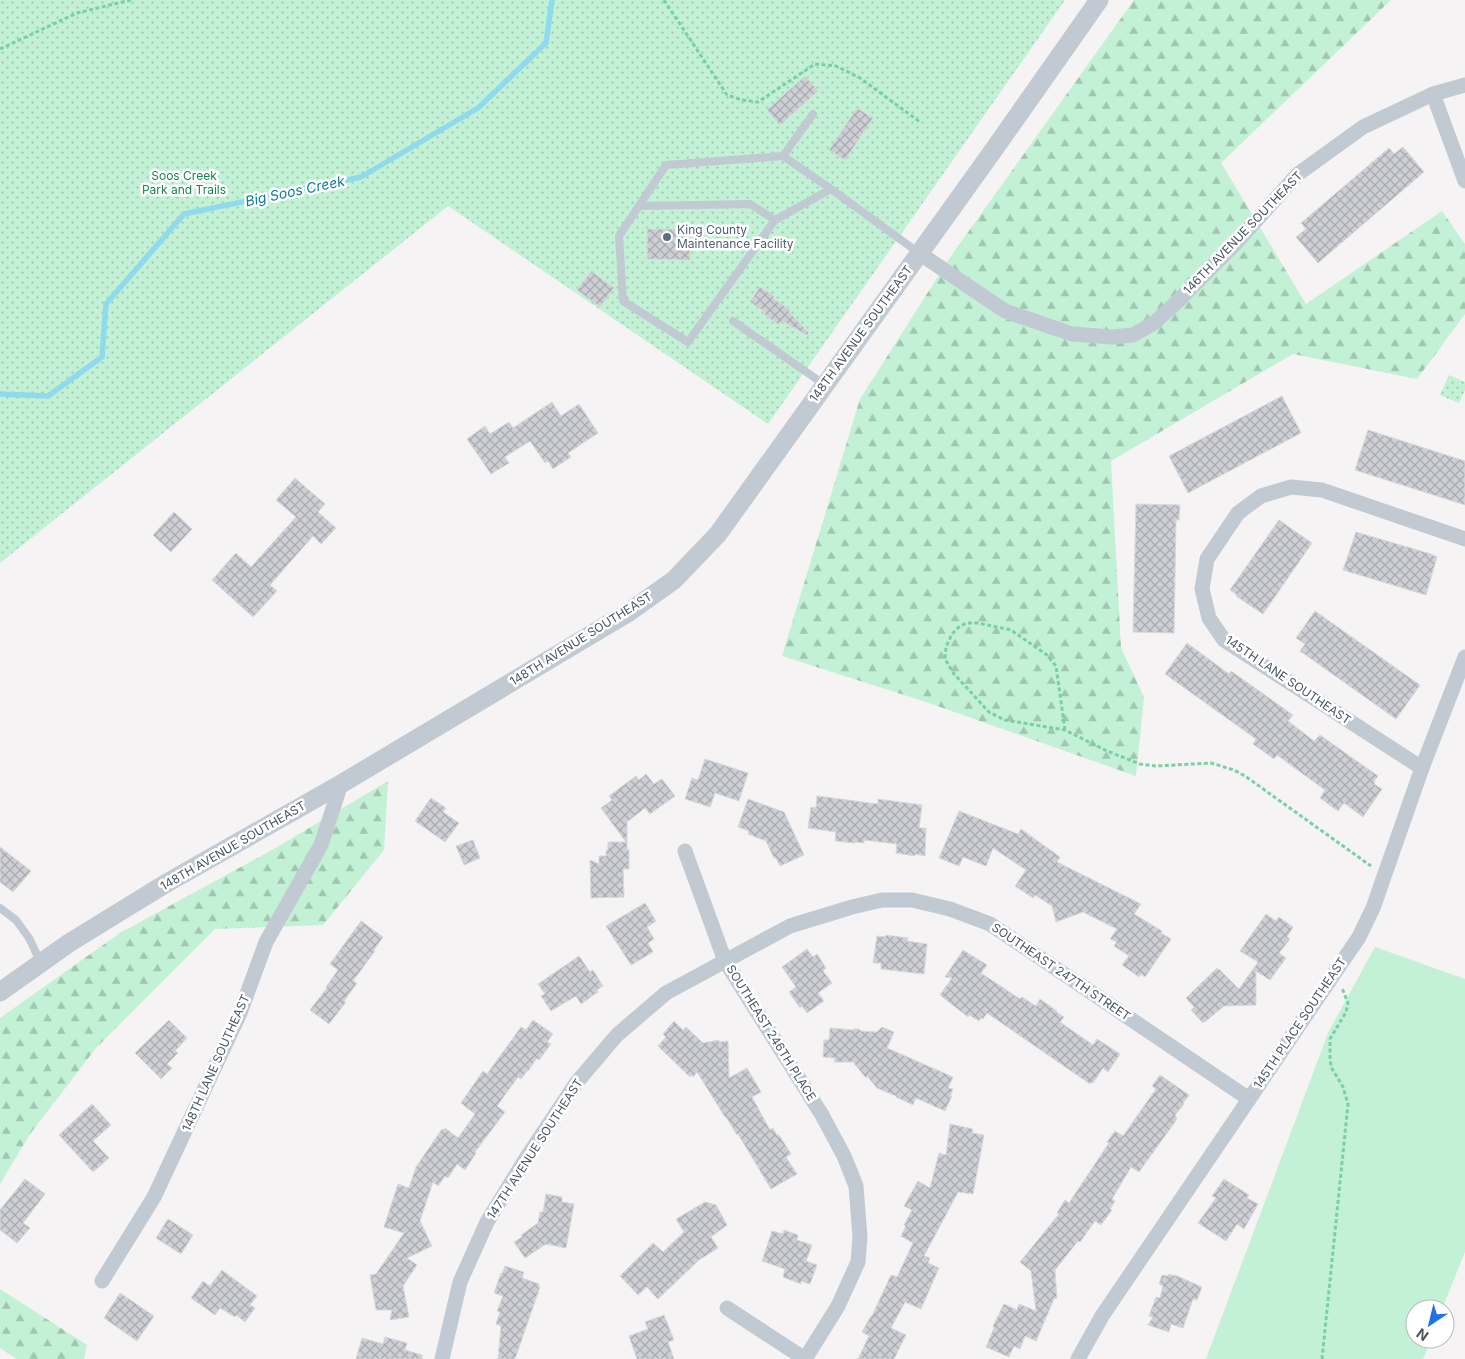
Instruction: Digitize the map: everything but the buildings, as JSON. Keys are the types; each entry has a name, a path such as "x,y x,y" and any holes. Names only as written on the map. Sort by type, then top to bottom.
{"street":[{"name":"148TH AVENUE SOUTHEAST","path":"0,992 69,943 165,884 341,784 629,612 674,580 718,534 1099,0"},
{"name":"146TH AVENUE SOUTHEAST","path":"920,253 1005,311 1072,334 1112,337 1133,335 1154,323 1178,301 1235,244 1298,174 1363,127 1433,94 1465,85"},
{"path":"1433,94 1465,181"},
{"name":"145TH LANE SOUTHEAST","path":"1422,768 1224,640 1209,618 1202,589 1207,559 1238,513 1261,496 1291,488 1322,490 1465,539"},
{"name":"145TH PLACE SOUTHEAST","path":"1078,1359 1102,1316 1359,937 1373,908 1422,768 1465,658"},
{"name":"148TH LANE SOUTHEAST","path":"102,1281 154,1197 240,1013 266,942 321,846 341,784"},
{"name":"SOUTHEAST 246TH PLACE","path":"685,850 725,961 822,1116 844,1156 856,1186 860,1237 858,1262 838,1306 805,1359"},
{"name":"SOUTHEAST 247TH STREET","path":"852,907 882,900 912,900 950,909 990,924 1249,1099"},
{"name":"147TH AVENUE SOUTHEAST","path":"442,1359 460,1282 487,1222 577,1082 618,1035 666,993 790,926 852,907"},
{"path":"727,1308 805,1359"}],"lane":[{"path":"784,156 813,114"},
{"path":"830,189 775,220 688,342 623,301 619,236 666,165 784,156 920,253"},
{"path":"639,206 750,204 775,220"},
{"path":"733,321 825,385"},
{"path":"0,908 16,920 29,938 41,963"}],"path":[{"path":"0,48 76,13 131,0"},
{"path":"664,0 727,95 742,100 758,102 816,64 836,66 860,78 920,122"},
{"path":"1065,730 1056,666 1048,656 1004,627 966,623 952,634 946,647 945,659 954,674 989,712 1005,720 1065,730 1107,751 1140,764 1156,766 1211,763 1234,770 1354,853 1364,862 1385,873"},
{"path":"1322,1359 1348,1104 1343,1087 1331,1067 1330,1057 1330,1039 1346,1012 1348,1003 1335,971"}],"green space":[{"name":"Soos Creek Park and Trails","path":"0,0 1065,0 768,424 448,206 0,563"},
{"path":"1134,0 1391,0 1221,163 1306,304 1442,211 1465,244 1465,314 1417,379 1293,354 1111,461 1121,648 1144,697 1136,776 926,702 782,656 860,399 951,256"},
{"path":"1449,375 1465,382 1465,390 1459,403 1440,395"},
{"path":"388,781 384,850 323,925 215,929 96,1048 30,1134 0,1184 0,1018 120,933 272,850"},
{"path":"1375,947 1465,979 1465,1252 1446,1299 1405,1299 1405,1349 1427,1349 1423,1359 1206,1359 1328,1033"},
{"path":"0,1289 87,1345 84,1359 17,1359 0,1348"}],"waterway":[{"name":"Big Soos Creek","path":"0,394 48,396 102,357 106,304 184,214 361,177 478,108 546,43 552,0"}],"place":[{"name":"King County Maintenance Facility","path":"667,237"}]}
